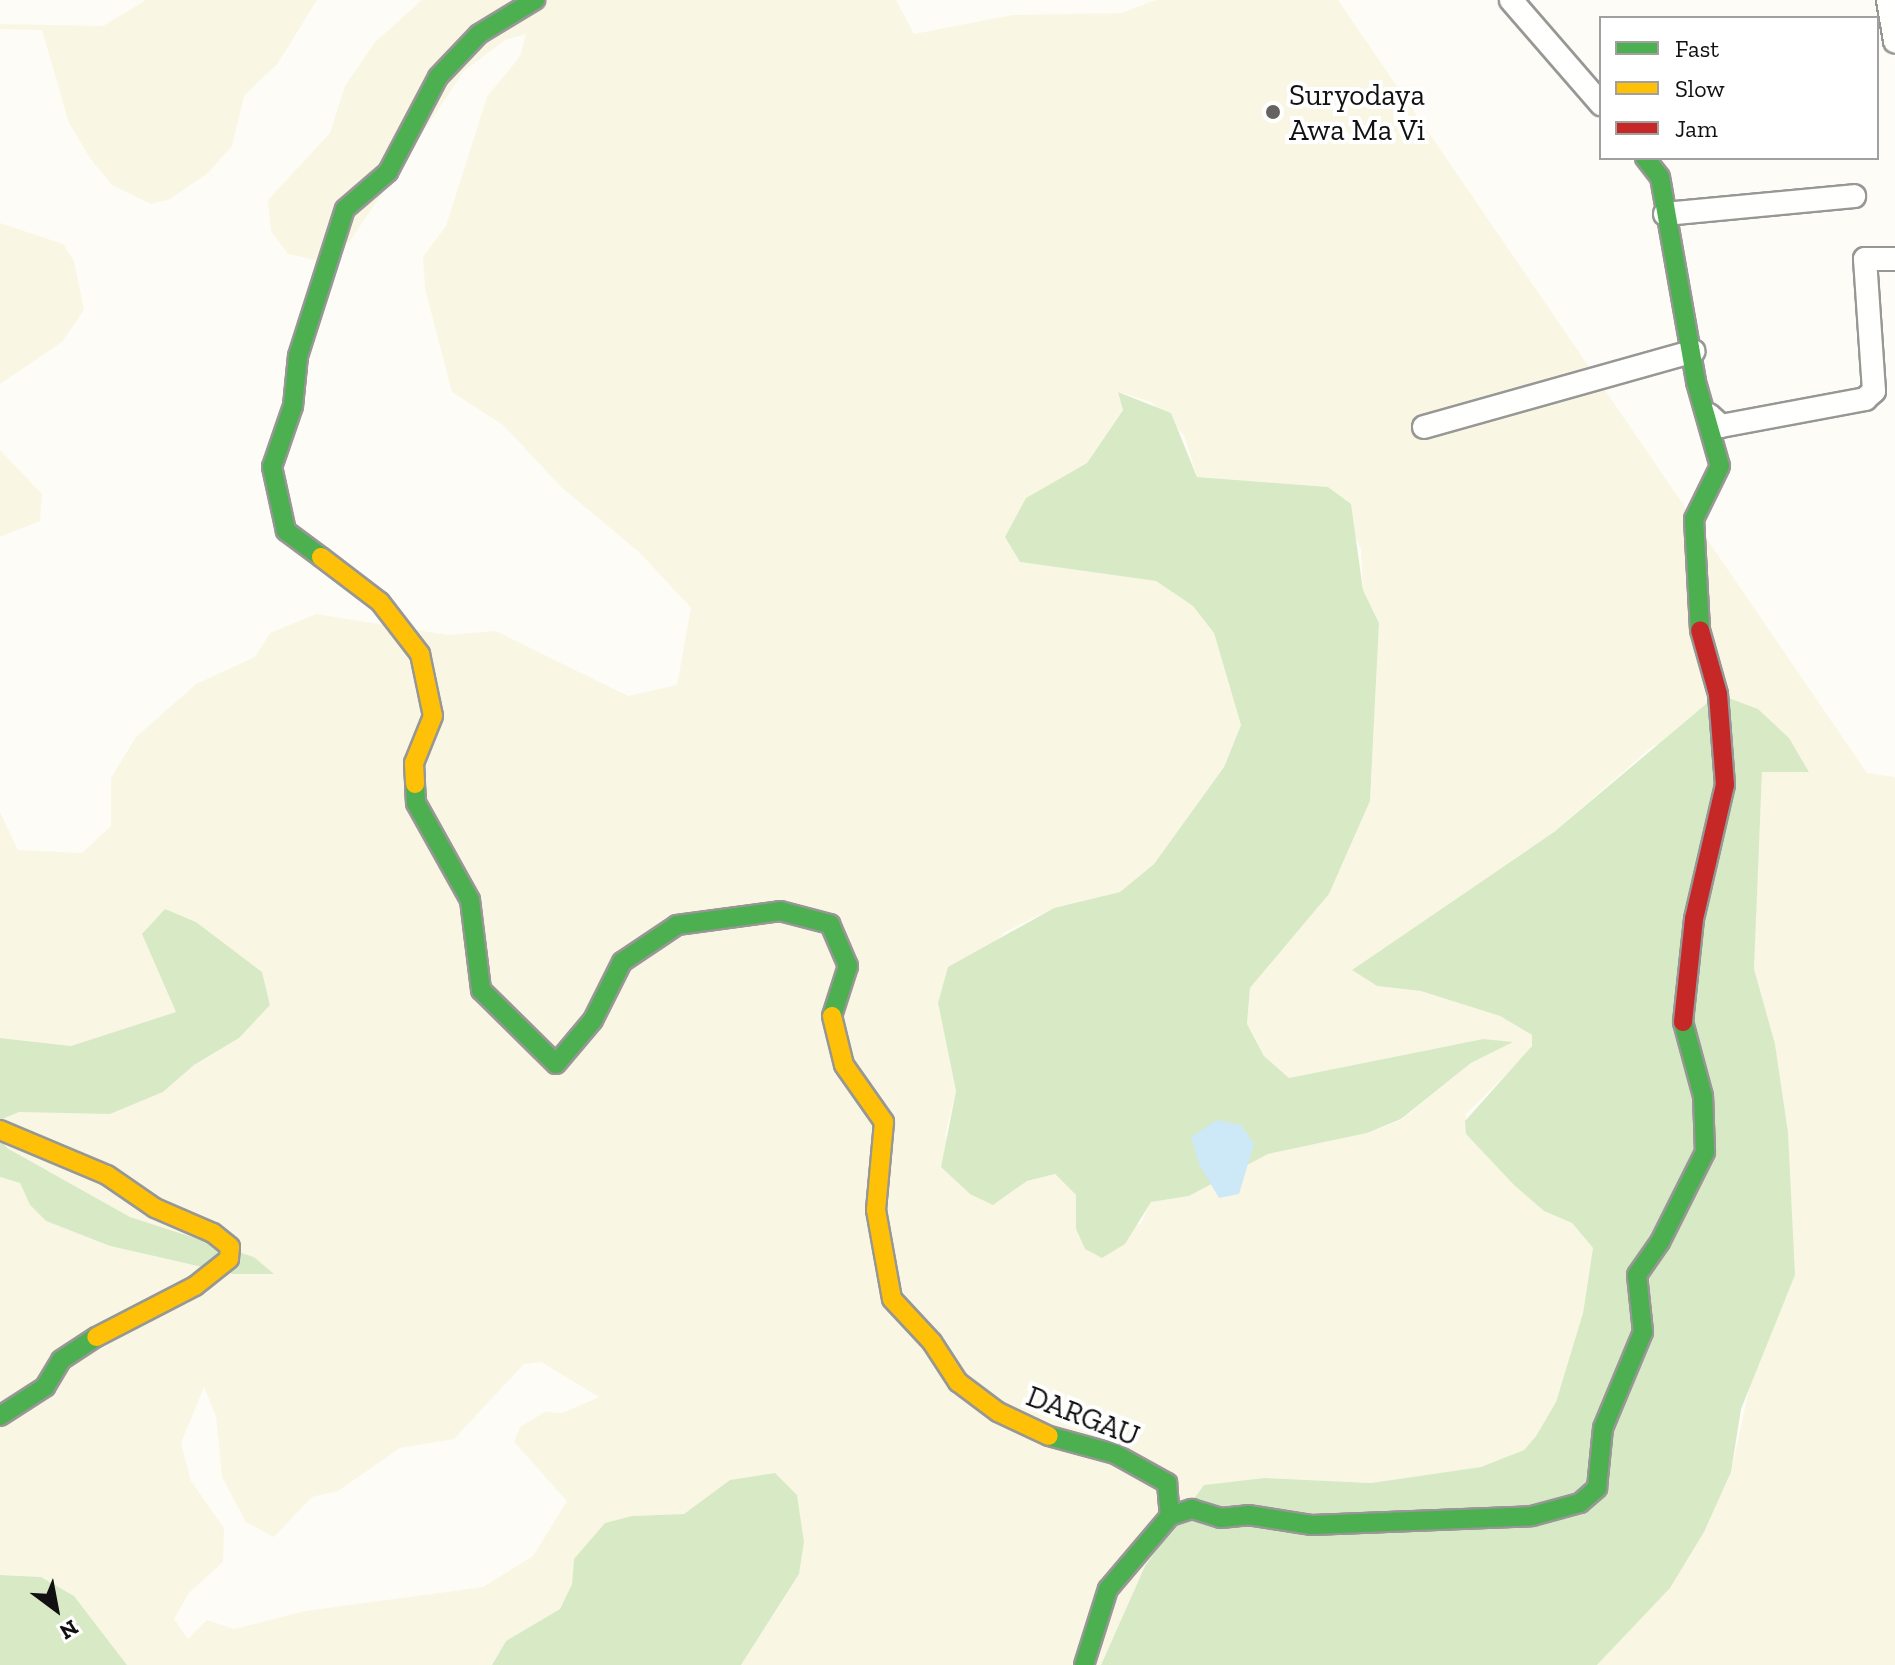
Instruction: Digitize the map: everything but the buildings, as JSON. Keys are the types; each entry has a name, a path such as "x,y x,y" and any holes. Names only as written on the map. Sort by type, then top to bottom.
{"street":[{"name":"DARGAU","path":"535,0 479,34 438,77 408,142 388,172 345,209 298,356 293,406 272,467 286,531 380,602 420,654 433,716 414,763 416,803 470,900 481,990 556,1064 593,1020 622,962 677,925 780,911 830,924 848,966 831,1013 844,1065 884,1122 876,1210 892,1299 932,1342 958,1382 998,1412 1054,1439 1115,1454 1153,1474 1167,1483 1170,1516"},
{"path":"1511,0 1599,102"},
{"path":"1888,0 1895,41"},
{"path":"1084,1665 1108,1589 1170,1516 1192,1509 1221,1518 1248,1515 1312,1525 1451,1515 1532,1516 1580,1503 1597,1488 1603,1428 1643,1332 1637,1275 1660,1242 1705,1152 1703,1096 1681,1014 1694,919 1725,785 1718,694 1701,642 1694,519 1720,466 1709,415 1696,382 1694,351 1660,177 1647,160"},
{"path":"1665,214 1854,196"},
{"path":"1709,415 1721,426 1865,399 1874,391 1865,259 1895,259"},
{"path":"1424,427 1694,351"},
{"path":"0,1130 107,1175 155,1208 213,1233 230,1247 229,1259 195,1286 82,1344 61,1360 45,1387 0,1416"}],"shaded area":[{"path":"146,0 317,0 278,63 244,96 232,146 208,173 170,199 151,204 112,185 90,158 69,123 42,30 0,29 0,24 103,26"},
{"path":"422,0 896,0 914,34 1012,15 1121,13 1156,0 1338,0 1867,773 1895,777 1895,1665 1597,1665 1618,1641 1731,1472 1790,1201 1788,1132 1775,1044 1753,969 1762,772 1808,772 1654,745 1554,832 1352,970 1377,986 1422,991 1500,1016 1532,1035 1532,1046 1519,1062 1466,1114 1466,1134 1544,1211 1572,1223 1593,1248 1583,1313 1556,1402 1536,1436 1524,1450 1482,1467 1371,1483 1265,1478 1145,1566 1101,1665 741,1665 799,1574 804,1542 730,1480 684,1514 632,1516 574,1559 572,1584 560,1609 506,1641 492,1665 127,1665 74,1596 40,1577 0,1575 0,1177 20,1183 30,1205 46,1221 110,1246 233,1274 273,1274 254,1257 130,1217 7,1148 0,1120 19,1112 59,1112 163,1092 194,1065 239,1038 270,1004 261,972 196,922 142,934 177,1012 71,1046 0,1038 0,812 18,850 82,853 111,826 111,778 136,737 196,684 255,657 270,633 316,614 448,635 496,631 628,696 677,685 691,608 640,553 561,487 503,425 452,392 425,289 423,257 446,226 487,97 520,56 526,34 505,40 464,71 350,241 320,261 288,254 271,231 268,200 330,133 345,86 375,42","holes":["1119,392 1151,402 1184,435 1197,477 1328,487 1361,548 1363,590 1379,623 1370,801 1329,894 1250,988 1247,1024 1264,1056 1289,1078 1483,1039 1511,1043 1471,1063 1401,1120 1367,1133 1268,1154 1189,1196 1150,1202 1141,1224 1076,1229 1076,1195 1054,1174 1027,1181 993,1205 945,1136 956,1091 938,1004 1005,932 1054,908 1120,892 1154,864 1224,767 1241,725 1214,633 1193,606 1156,581 1020,562 1026,498 1087,463 1123,409","541,1362 599,1397 562,1413 545,1412 520,1427 514,1442 567,1501 533,1556 483,1587 305,1611 234,1629 207,1620 188,1639 174,1619 189,1593 223,1562 224,1528 191,1481 181,1443 204,1387 216,1417 222,1477 246,1522 274,1537 312,1497 338,1491 400,1448 454,1439 524,1364"]},
{"path":"0,223 63,244 74,261 84,310 62,342 0,384"},
{"path":"0,450 42,494 40,521 0,537"}],"green space":[{"path":"1118,392 1171,413 1197,477 1328,487 1351,504 1363,590 1379,623 1370,801 1329,894 1250,988 1247,1024 1264,1056 1289,1078 1483,1039 1513,1042 1471,1063 1401,1119 1367,1133 1268,1154 1189,1196 1151,1202 1125,1244 1102,1258 1085,1249 1076,1229 1076,1195 1055,1174 1027,1181 993,1205 970,1194 941,1167 956,1091 938,1003 948,967 1054,908 1120,892 1154,864 1224,767 1241,725 1214,633 1193,606 1156,581 1020,562 1005,537 1026,498 1087,463 1123,410"},
{"path":"1718,694 1758,709 1789,738 1809,772 1762,772 1754,969 1775,1044 1788,1132 1795,1275 1741,1409 1731,1472 1704,1532 1670,1588 1597,1665 1101,1665 1145,1566 1204,1485 1265,1478 1371,1483 1481,1467 1524,1450 1536,1436 1556,1402 1583,1313 1593,1248 1572,1223 1544,1211 1514,1185 1466,1134 1465,1121 1532,1046 1532,1035 1500,1016 1421,991 1377,986 1352,970 1554,832"},
{"path":"165,909 196,922 262,972 270,1005 239,1038 194,1065 163,1092 110,1114 19,1112 0,1120 0,1038 71,1046 176,1012 142,934"},
{"path":"0,1138 7,1148 130,1217 254,1257 274,1274 233,1274 110,1246 46,1221 30,1205 20,1183 0,1177"},
{"path":"775,1473 797,1495 804,1542 799,1574 741,1665 492,1665 506,1641 560,1609 572,1584 574,1559 605,1523 632,1516 684,1514 730,1480"},
{"path":"0,1575 41,1577 74,1596 127,1665 0,1665"}],"water":[{"path":"1217,1120 1241,1125 1254,1144 1239,1194 1219,1198 1199,1164 1191,1137"}],"traffic: fast":[{"path":"321,557 286,531 272,467 293,406 298,356 345,209 388,172 438,77 479,34 535,0"},
{"path":"1647,160 1660,177 1696,382 1720,466 1694,519 1700,630"},
{"path":"415,784 416,803 470,900 481,990 556,1064 593,1020 622,962 677,925 780,911 830,924 848,966 832,1016"},
{"path":"1170,1516 1192,1509 1221,1518 1248,1515 1312,1525 1532,1516 1580,1503 1597,1488 1603,1428 1643,1332 1637,1275 1660,1242 1705,1152 1703,1096 1683,1022"},
{"path":"0,1416 45,1387 61,1360 96,1337"},
{"path":"1049,1436 1115,1454 1167,1483 1170,1516 1108,1589 1084,1665"}],"traffic: slow":[{"path":"321,557 380,602 420,654 433,716 414,763 415,784"},
{"path":"832,1016 844,1065 884,1122 876,1210 892,1299 932,1342 958,1382 998,1412 1049,1436"},
{"path":"0,1130 107,1175 155,1208 213,1233 230,1247 229,1259 195,1286 96,1337"}],"traffic: jam":[{"path":"1683,1022 1694,919 1725,785 1718,694 1700,630"}],"place":[{"name":"Suryodaya Awa Ma Vi","path":"1273,112"}]}
